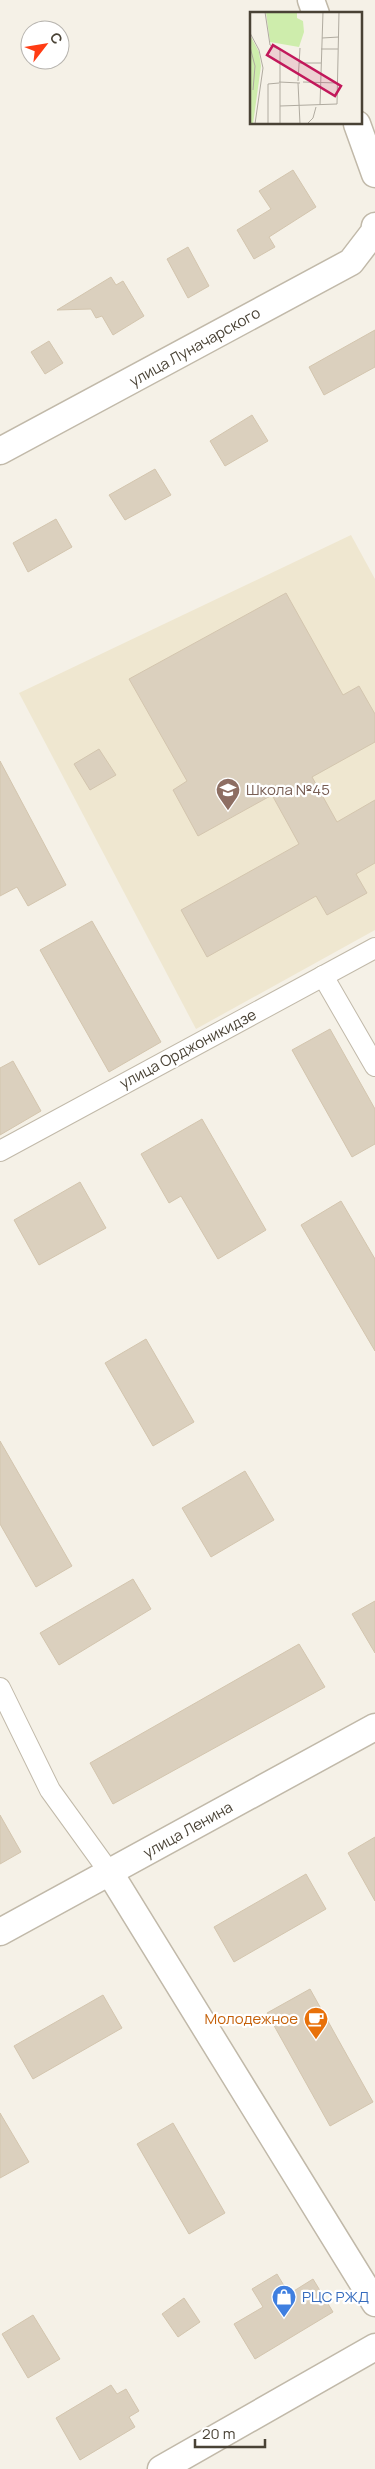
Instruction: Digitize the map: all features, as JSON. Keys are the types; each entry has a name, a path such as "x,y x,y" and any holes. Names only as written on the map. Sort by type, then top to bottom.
{"street":[{"path":"311,0 315,12"},
{"path":"357,125 375,174"},
{"name":"улица Луначарского","path":"0,451 351,262 374,232 375,226"},
{"name":"улица Орджоникидзе","path":"0,1151 375,948"},
{"path":"323,976 375,1066"},
{"path":"0,1688 50,1790 110,1873 375,2303"},
{"name":"улица Ленина","path":"0,1932 375,1728"},
{"path":"161,2469 375,2347"}],"shaded area":[{"name":"Школа №45","path":"351,535 375,579 375,930 196,1029 19,693"}],"building":[{"path":"293,170 316,207 269,237 275,247 254,259 237,230 271,209 259,191"},
{"path":"188,247 209,286 188,298 167,259"},
{"path":"111,277 116,285 123,281 144,316 113,335 102,316 96,318 91,309 57,310"},
{"path":"375,330 375,367 324,395 309,367"},
{"path":"49,341 63,363 45,374 31,352"},
{"path":"252,415 268,441 225,466 210,441"},
{"path":"155,469 171,495 125,520 109,495"},
{"path":"56,519 72,547 28,572 13,543"},
{"path":"286,593 343,695 359,686 375,714 375,742 312,777 337,822 375,800 375,863 356,874 367,893 327,915 316,896 207,957 181,910 299,844 272,795 198,836 173,790 187,781 129,679"},
{"path":"99,749 116,775 90,790 74,764"},
{"path":"0,761 66,885 28,906 17,887 0,896"},
{"path":"92,921 161,1042 109,1072 40,950"},
{"path":"330,1029 375,1109 375,1144 352,1157 292,1050"},
{"path":"13,1061 41,1111 0,1135 0,1068"},
{"path":"202,1119 266,1230 218,1259 181,1196 169,1203 141,1154"},
{"path":"80,1182 106,1228 39,1265 14,1220"},
{"path":"341,1201 375,1259 375,1351 301,1225"},
{"path":"146,1339 194,1422 153,1446 105,1363"},
{"path":"0,1441 72,1566 36,1587 0,1524"},
{"path":"245,1471 274,1520 211,1557 182,1508"},
{"path":"133,1579 151,1609 59,1665 40,1633"},
{"path":"375,1601 375,1653 352,1614"},
{"path":"299,1644 325,1687 113,1804 90,1763"},
{"path":"0,1815 21,1852 0,1864"},
{"path":"375,1837 375,1901 348,1853"},
{"path":"306,1874 326,1909 234,1962 214,1927"},
{"path":"310,1989 373,2102 330,2126 267,2013"},
{"path":"103,1995 122,2028 33,2079 14,2046"},
{"path":"0,2113 29,2162 0,2178"},
{"path":"173,2123 225,2213 189,2234 137,2144"},
{"name":"РЦС РЖД","path":"277,2274 289,2294 313,2279 333,2312 255,2359 234,2324 263,2307 252,2289"},
{"path":"184,2298 200,2322 178,2337 162,2314"},
{"path":"33,2315 60,2359 28,2378 2,2334"},
{"path":"111,2385 117,2394 126,2389 139,2411 129,2417 135,2427 80,2460 56,2418"}],"place":[{"name":"Школа №45","path":"228,811"},
{"name":"Молодежное","path":"316,2040"},
{"name":"РЦС РЖД","path":"284,2318"}]}
